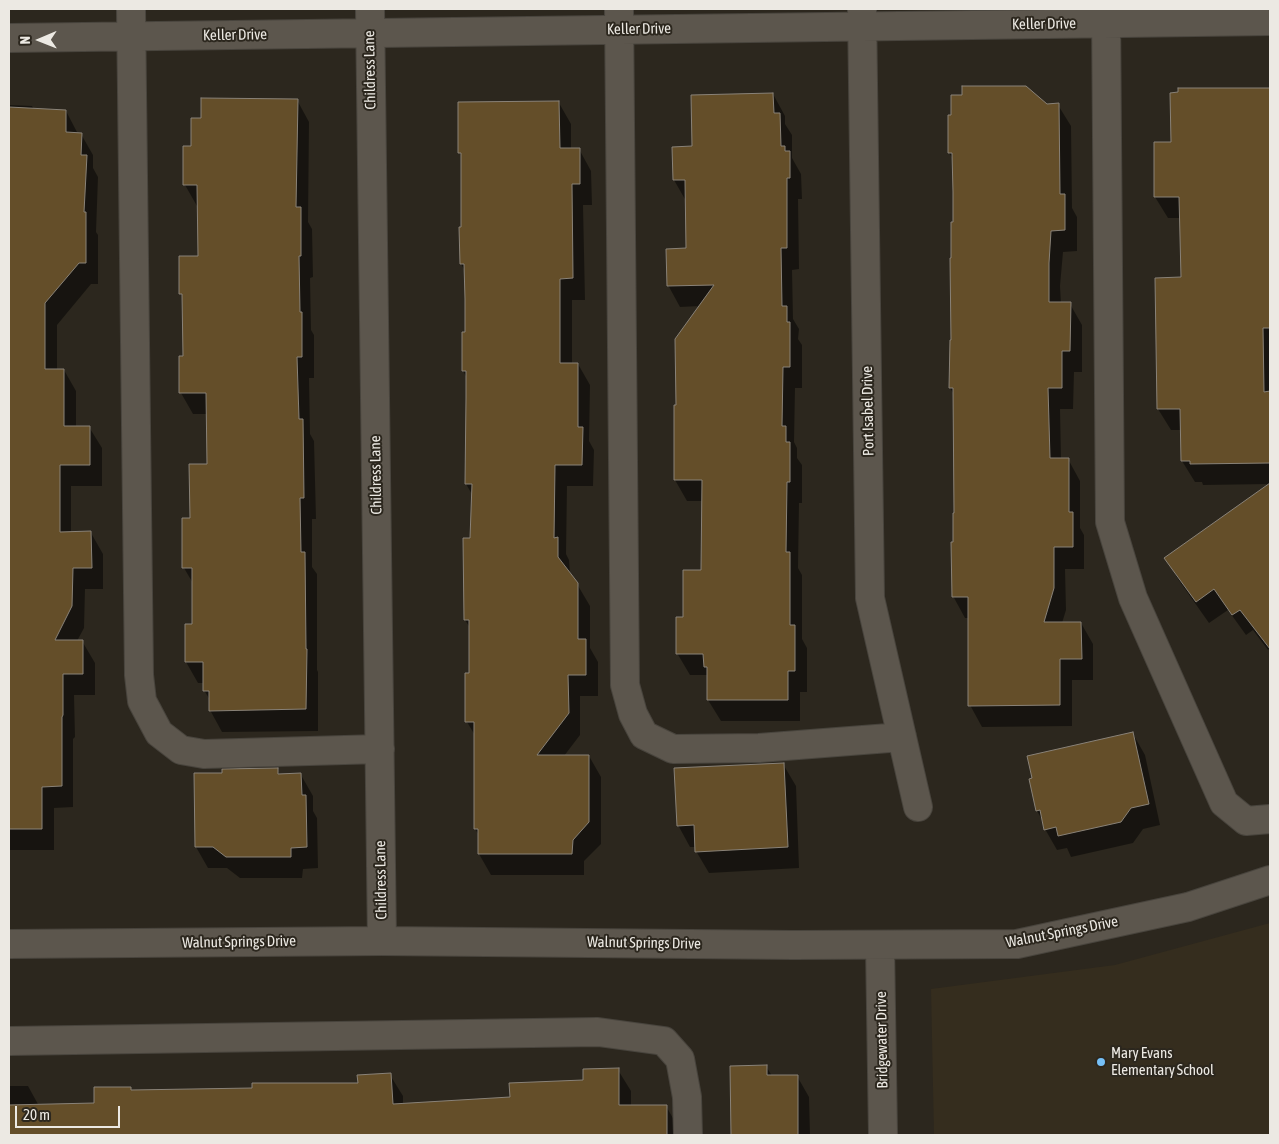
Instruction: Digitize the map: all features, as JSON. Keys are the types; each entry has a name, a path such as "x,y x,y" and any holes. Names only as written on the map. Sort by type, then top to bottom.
{"street":[{"path":"131,9 139,675 142,701 159,733 181,750 204,754 380,749"},
{"path":"1106,16 1110,522 1133,598 1224,803 1246,821 1270,819"},
{"name":"Keller Drive","path":"9,38 132,36 370,21 1106,16 1270,21"},
{"name":"Port Isabel Drive","path":"862,18 870,598 918,807"},
{"path":"619,19 625,685 633,714 644,735 673,749 759,748 902,737"},
{"name":"Childress Lane","path":"370,21 382,940"},
{"name":"Walnut Springs Drive","path":"9,944 382,940 793,945 1017,944 1188,906 1270,880"},
{"name":"Bridgewater Drive","path":"880,944 883,1135"},
{"path":"9,1041 598,1032 664,1041 680,1059 687,1097 688,1135"}],"shaded area":[{"name":"Mary Evans Elementary School","path":"1270,923 1270,1135 934,1135 931,989 1115,965"}],"building":[{"path":"962,86 1026,86 1047,104 1059,103 1060,194 1065,194 1065,230 1051,231 1049,302 1071,302 1070,351 1062,351 1062,388 1048,388 1050,458 1069,458 1069,512 1073,512 1073,547 1054,547 1054,588 1044,622 1081,622 1082,659 1060,659 1060,705 968,706 968,597 952,597 951,542 953,542 954,513 953,388 949,388 951,340 950,258 953,192 952,153 948,153 948,115 951,115 951,95 962,95"},
{"path":"1178,88 1270,88 1270,328 1263,328 1264,392 1270,391 1270,463 1190,464 1190,461 1181,461 1180,409 1157,409 1155,278 1181,277 1179,197 1154,197 1154,142 1171,142 1170,93 1178,92"},
{"path":"773,93 774,113 780,113 781,146 785,146 785,151 790,151 790,178 787,178 787,248 781,248 782,306 787,306 787,322 790,322 790,367 783,367 782,426 786,426 786,442 790,442 790,482 787,482 786,552 790,552 790,625 795,625 795,671 788,671 788,700 707,700 707,667 704,667 703,654 676,654 676,617 683,617 683,570 701,570 702,480 674,480 675,339 714,285 667,286 666,249 686,248 685,180 673,180 672,147 692,146 691,95"},
{"path":"201,98 298,99 296,207 301,207 301,256 299,256 302,357 297,357 299,419 303,419 304,498 300,498 301,552 305,552 306,709 209,711 209,691 203,691 203,662 185,662 185,624 192,624 192,568 182,568 182,518 190,518 189,464 207,464 206,393 179,393 179,356 183,356 182,294 179,294 179,256 198,256 197,185 183,185 183,146 191,146 191,118 201,118"},
{"path":"559,101 560,148 580,148 580,184 572,184 573,278 560,279 560,363 578,363 578,427 583,427 582,465 555,465 554,538 558,537 558,557 578,583 578,639 586,639 586,675 568,675 569,713 537,755 589,755 589,822 573,840 572,854 478,854 478,829 474,829 474,722 465,722 465,673 469,673 469,620 464,620 463,538 470,538 472,484 465,484 466,371 462,371 462,332 465,332 465,299 464,264 460,264 461,153 458,153 458,102"},
{"path":"9,107 66,110 66,132 82,133 81,155 87,155 84,212 86,212 86,263 79,263 45,303 45,369 64,369 64,426 90,426 90,465 60,465 60,532 91,531 92,568 73,568 72,606 55,640 83,640 83,674 63,674 62,786 42,787 42,829 9,829"},
{"path":"1270,483 1270,649 1240,610 1232,615 1214,589 1196,602 1164,558"},
{"path":"1133,732 1149,804 1131,808 1121,822 1058,836 1056,827 1044,830 1040,810 1036,811 1029,779 1032,778 1027,756"},
{"path":"784,763 788,847 695,852 694,825 677,826 674,768"},
{"path":"278,768 278,774 301,773 302,795 306,795 307,847 291,848 291,857 226,857 213,847 195,847 194,773 222,773 222,769"},
{"path":"767,1065 767,1075 798,1075 798,1135 731,1135 730,1066"},
{"path":"619,1068 619,1105 667,1105 667,1135 9,1135 9,1105 94,1103 94,1087 131,1087 131,1090 252,1088 252,1083 358,1083 357,1075 391,1073 393,1104 510,1097 509,1083 583,1080 583,1069"}],"place":[{"name":"Mary Evans Elementary School","path":"1101,1062"}]}
